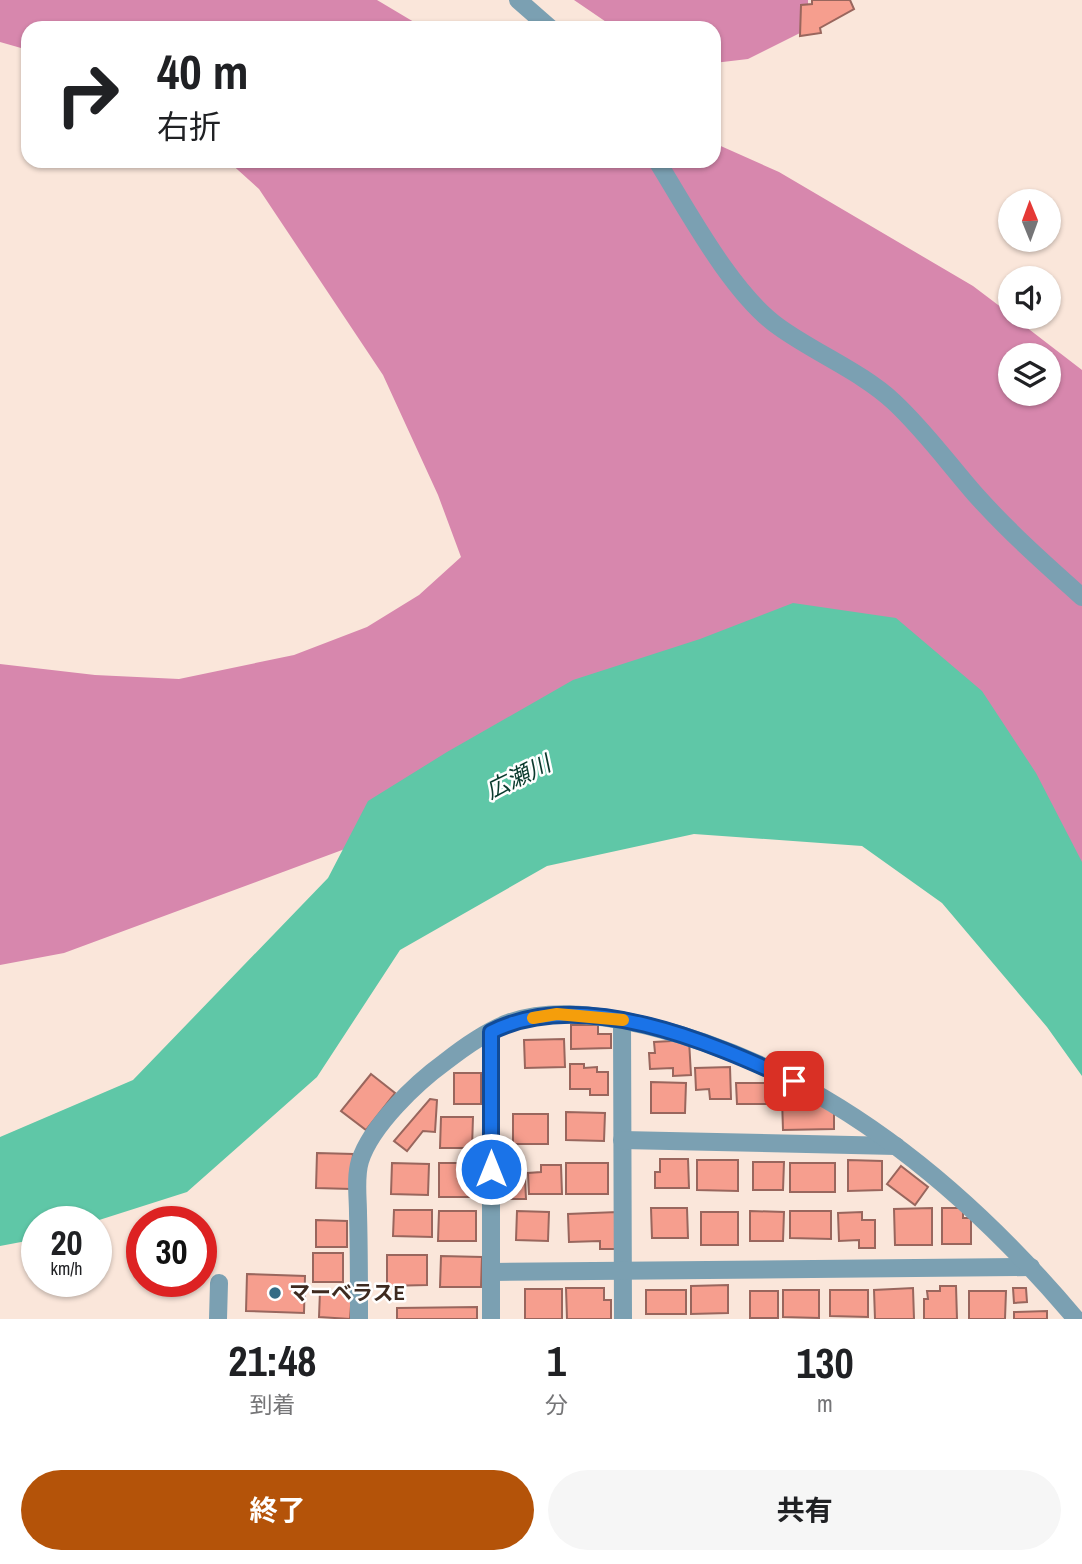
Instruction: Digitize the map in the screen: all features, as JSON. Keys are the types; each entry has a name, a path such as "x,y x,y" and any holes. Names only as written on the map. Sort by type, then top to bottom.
{"street":[{"path":"518,0 542,21"},
{"path":"661,168 727,271 759,311 778,327 891,400 928,435 974,493 1023,544 1082,597"},
{"path":"359,1319 358,1178 363,1152 408,1094 467,1045 508,1023 557,1014 622,1020 692,1037 794,1081 843,1108 939,1179 1010,1244 1076,1319"},
{"path":"622,1020 623,1319"},
{"path":"491,1032 491,1319"},
{"path":"622,1140 896,1146"},
{"path":"492,1272 1031,1267"},
{"path":"218,1319 219,1283"}],"shaded area":[{"path":"0,0 377,0 412,21 21,21 21,48 0,42"},
{"path":"574,0 808,0 808,29 748,59 721,62 721,21 605,21"},
{"path":"721,146 779,172 973,286 998,305 998,329 1029,329 1047,343 998,343 998,406 1061,406 1061,354 1082,370 1082,1064 907,837 676,805 361,843 64,953 0,965 0,664 95,675 179,679 294,655 367,627 419,595 461,557 438,495 383,375 259,189 236,168 721,168"}],"water":[{"name":"広瀬川","path":"793,603 896,618 982,691 1036,773 1082,862 1082,1076 1047,1027 942,903 862,846 694,834 547,866 400,950 317,1077 187,1192 143,1206 126,1206 126,1211 112,1216 112,1206 21,1206 21,1242 0,1246 0,1137 133,1080 328,878 368,801 573,680 700,639"}],"building":[{"path":"812,0 850,0 854,9 820,28 821,33 800,36 801,5 812,4"},
{"path":"571,1025 598,1025 598,1034 611,1034 611,1048 571,1049"},
{"path":"564,1039 565,1067 525,1068 524,1040"},
{"path":"689,1040 691,1075 673,1076 673,1068 650,1069 649,1053 655,1053 654,1042"},
{"path":"570,1064 584,1064 584,1068 597,1067 597,1072 608,1072 608,1095 590,1095 590,1089 570,1089"},
{"path":"730,1067 731,1099 710,1099 709,1089 696,1090 695,1068"},
{"path":"454,1073 481,1073 481,1104 454,1104"},
{"path":"371,1074 395,1093 366,1130 341,1111"},
{"path":"651,1082 686,1083 685,1113 651,1113"},
{"path":"736,1083 775,1083 776,1104 737,1104"},
{"path":"430,1099 437,1100 435,1132 423,1131 407,1151 394,1141"},
{"path":"782,1099 826,1103 834,1109 834,1129 783,1130"},
{"path":"566,1112 605,1113 604,1141 566,1140"},
{"path":"513,1114 548,1114 548,1144 513,1144"},
{"path":"441,1117 473,1117 472,1148 440,1148"},
{"path":"317,1153 353,1154 351,1189 316,1188"},
{"path":"660,1159 688,1159 689,1188 655,1188 655,1172 660,1172"},
{"path":"697,1160 738,1160 738,1191 697,1190"},
{"path":"848,1160 882,1161 882,1190 848,1191"},
{"path":"753,1162 784,1162 783,1190 753,1190"},
{"path":"392,1163 429,1164 428,1195 391,1194"},
{"path":"439,1163 484,1163 484,1174 475,1174 476,1197 439,1197"},
{"path":"566,1163 608,1163 608,1194 566,1194"},
{"path":"790,1163 835,1163 835,1192 790,1192"},
{"path":"541,1165 561,1165 562,1194 529,1194 528,1173 541,1172"},
{"path":"901,1166 928,1187 915,1205 887,1184"},
{"path":"508,1178 525,1178 526,1199 508,1199"},
{"path":"651,1208 687,1208 688,1238 652,1238"},
{"path":"932,1208 932,1245 895,1245 894,1209"},
{"path":"942,1208 963,1208 963,1218 971,1218 971,1244 942,1244"},
{"path":"394,1210 432,1210 432,1237 393,1236"},
{"path":"439,1211 476,1211 476,1241 438,1241"},
{"path":"517,1211 549,1212 548,1241 516,1240"},
{"path":"750,1211 784,1212 783,1241 750,1241"},
{"path":"790,1211 831,1211 831,1239 790,1238"},
{"path":"617,1212 618,1249 600,1249 600,1241 569,1242 568,1214"},
{"path":"701,1212 738,1212 738,1245 701,1245"},
{"path":"862,1212 862,1220 875,1220 875,1248 859,1248 859,1240 839,1241 838,1213"},
{"path":"316,1220 347,1221 347,1247 316,1247"},
{"path":"313,1253 343,1253 343,1282 313,1282"},
{"path":"387,1255 427,1255 427,1285 387,1286"},
{"path":"441,1256 482,1257 481,1287 440,1287"},
{"name":"マーベラスE","path":"247,1274 305,1276 304,1313 246,1311"},
{"path":"728,1285 728,1313 691,1314 691,1286"},
{"path":"940,1286 956,1286 957,1319 924,1319 924,1299 928,1299 927,1291 940,1291"},
{"path":"566,1288 604,1288 604,1300 611,1300 611,1319 567,1319"},
{"path":"913,1288 914,1319 875,1319 874,1290"},
{"path":"1013,1288 1026,1288 1027,1302 1014,1303"},
{"path":"525,1289 562,1289 562,1319 525,1319"},
{"path":"646,1290 686,1290 686,1314 646,1314"},
{"path":"783,1290 819,1290 819,1318 783,1317"},
{"path":"830,1290 868,1290 868,1317 830,1316"},
{"path":"320,1291 352,1293 350,1319 319,1317"},
{"path":"750,1291 778,1291 778,1318 750,1318"},
{"path":"969,1291 1006,1291 1005,1319 969,1319"},
{"path":"477,1307 477,1319 397,1319 397,1308"},
{"path":"1047,1311 1047,1319 1014,1319 1014,1312"}],"slow traffic":[{"path":"533,1018 557,1014 623,1020"}],"place":[{"name":"マーベラスE","path":"275,1293"}],"route":[{"path":"491,1169 491,1032 508,1023 557,1014 622,1020 692,1037 794,1081"}]}
